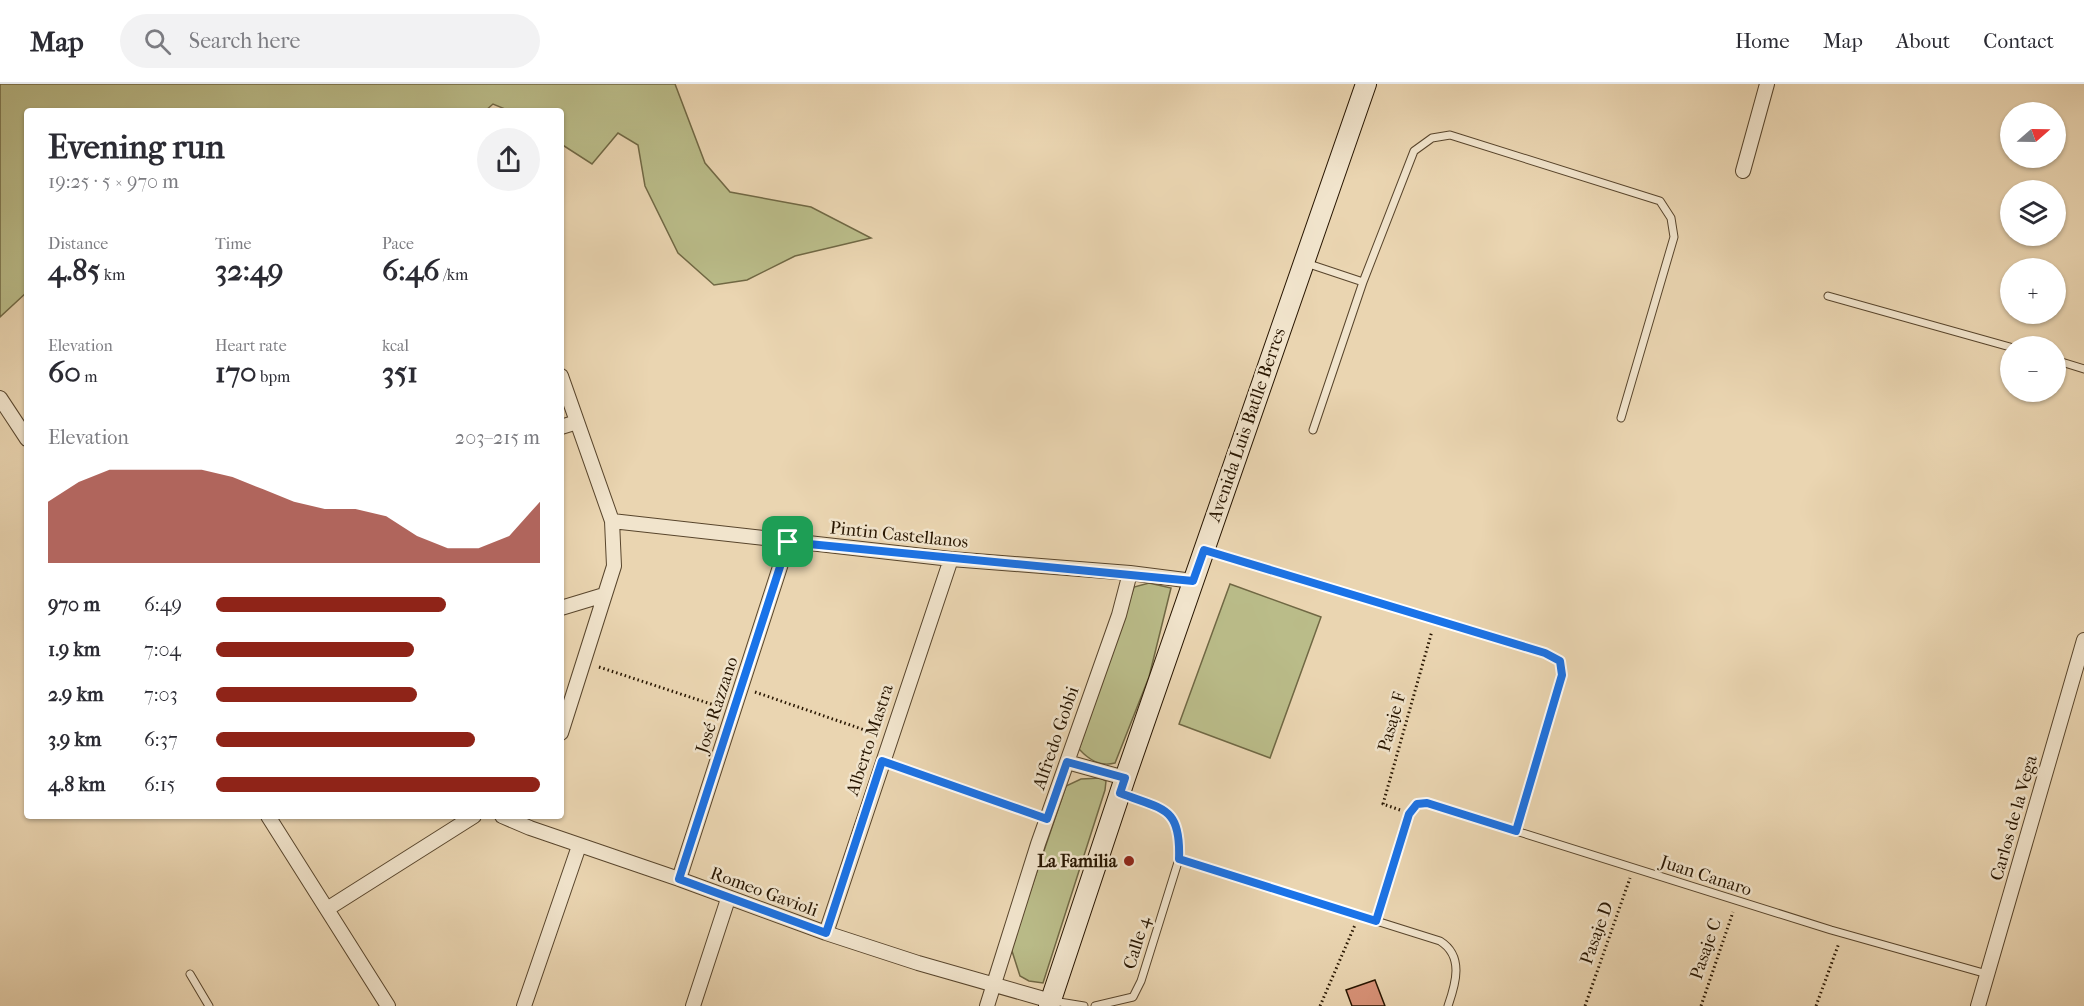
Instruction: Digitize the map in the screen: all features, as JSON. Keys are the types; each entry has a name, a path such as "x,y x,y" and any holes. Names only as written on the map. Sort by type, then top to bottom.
{"main road":[{"name":"Avenida Luis Batlle Berres","path":"1050,1004 1193,581 1366,84"}],"street":[{"path":"1743,171 1767,84"},
{"path":"564,385 612,521 614,566 564,724"},
{"path":"0,398 24,434"},
{"path":"564,427 577,422"},
{"name":"Pintin Castellanos","path":"612,521 951,559 1130,573 1193,581"},
{"name":"José Razzano","path":"679,879 788,542"},
{"name":"Alberto Mastra","path":"826,933 951,559"},
{"name":"Alfredo Gobbi","path":"987,1006 1047,819 1119,615 1130,573"},
{"path":"564,607 604,595"},
{"name":"Carlos de la Vega","path":"1978,1006 2084,640"},
{"path":"1067,762 1123,785"},
{"path":"270,819 388,1006"},
{"path":"327,909 469,819"},
{"name":"Romeo Gavioli","path":"517,819 532,822 579,846 679,879 728,899 918,963 994,984 1050,1004"},
{"path":"524,1006 579,846"},
{"path":"693,1006 728,899"}],"lane":[{"path":"1313,430 1363,282 1414,151 1431,138 1450,135 1660,201 1671,218 1674,237 1621,418"},
{"path":"1304,262 1363,282"},
{"path":"1828,296 2000,345"},
{"path":"2066,363 2084,369"},
{"path":"1204,550 1545,653 1560,661 1562,675 1516,831"},
{"path":"1123,785 1168,812 1180,833 1179,859 1359,917 1440,940 1449,946 1457,971 1448,1006"},
{"name":"Juan Canaro","path":"1409,814 1417,804 1427,803 1737,901 1988,975"},
{"path":"1376,921 1409,814"},
{"name":"Calle 4","path":"1095,1006 1133,997 1141,981 1179,859"},
{"path":"190,974 209,1006"},
{"path":"1050,1004 1084,1006"}],"path":[{"name":"Pasaje F","path":"1409,814 1383,804 1435,620"},
{"path":"584,662 734,711"},
{"path":"741,688 890,739"},
{"path":"882,761 1047,819"},
{"name":"Pasaje D","path":"1585,1006 1634,868"},
{"name":"Pasaje C","path":"1701,1006 1737,901"},
{"path":"1320,1006 1359,917"},
{"path":"1816,1006 1842,933"}],"green space":[{"path":"0,84 675,84 705,163 730,192 811,207 871,238 795,256 747,280 714,285 678,253 645,186 638,145 618,133 592,164 564,146 564,108 503,108 493,104 488,108 24,108 24,295 0,317"},
{"path":"1149,583 1171,588 1149,677 1115,763 1100,763 1079,749 1134,587"},
{"path":"1230,584 1321,617 1270,758 1179,724"},
{"path":"1101,778 1106,781 1105,790 1043,983 1029,981 1020,976 1011,948 1066,786 1081,779"}],"building":[{"path":"1375,980 1385,1006 1352,1006 1346,990"}],"place":[{"name":"La Familia","path":"1129,861"}],"route":[{"path":"788,542 951,559 1130,573 1193,581 1204,550 1545,653 1560,661 1562,675 1516,831 1427,803 1417,804 1409,814 1376,921 1179,859 1180,833 1174,819 1168,812 1120,793 1125,778 1067,762 1047,819 882,761 826,933 728,899 679,879 788,542"}]}
